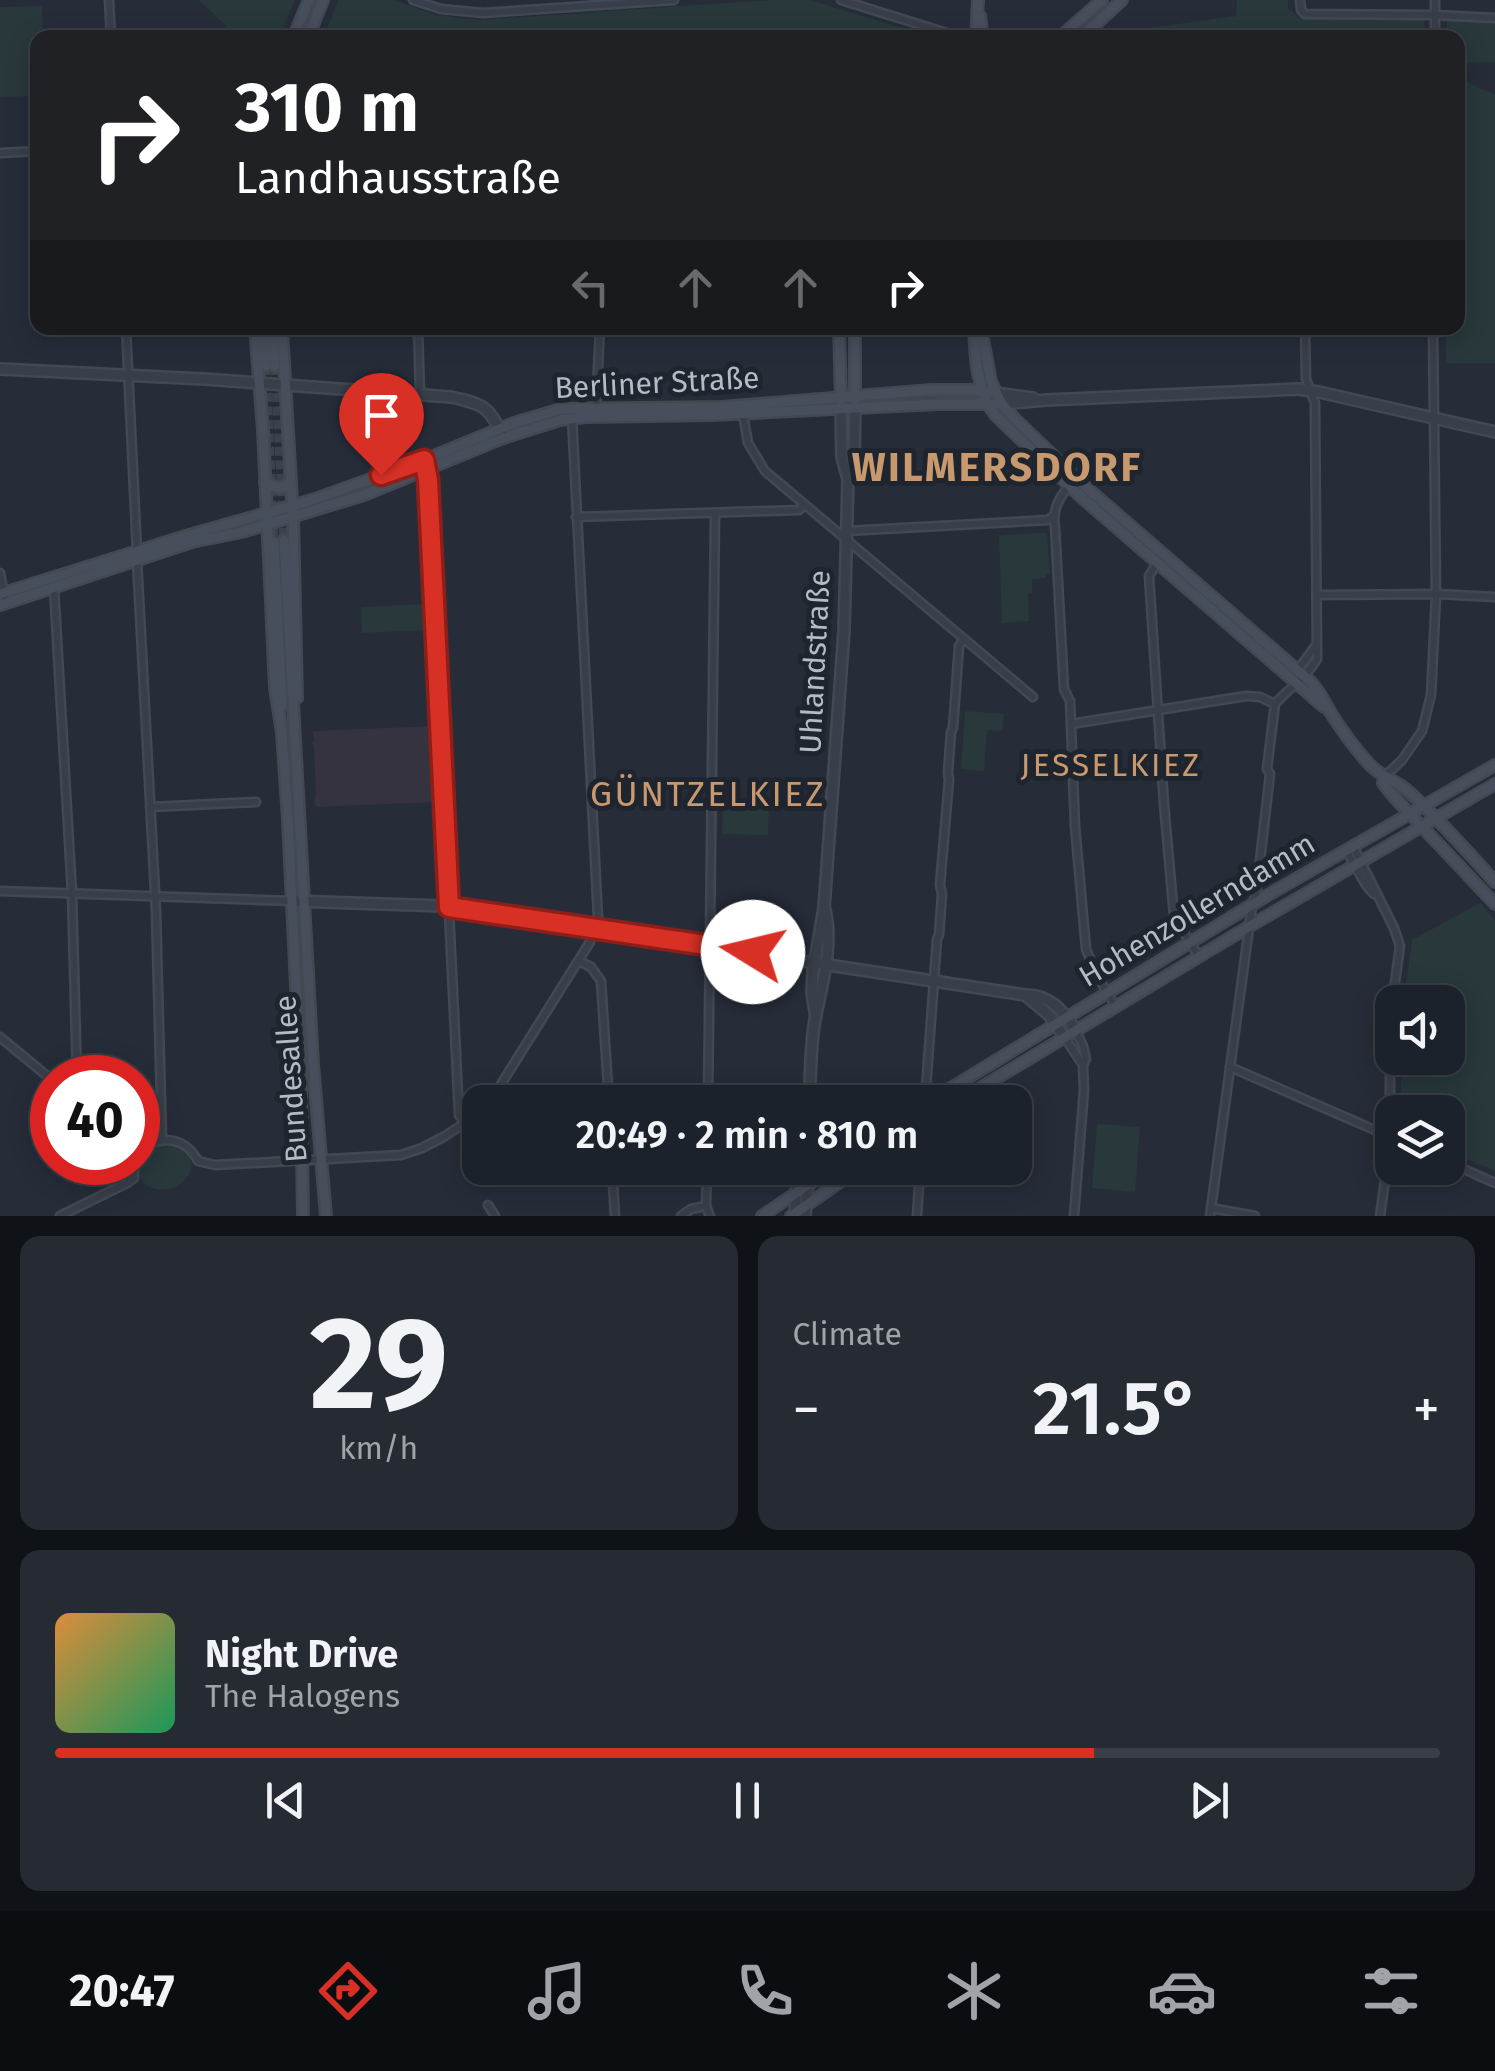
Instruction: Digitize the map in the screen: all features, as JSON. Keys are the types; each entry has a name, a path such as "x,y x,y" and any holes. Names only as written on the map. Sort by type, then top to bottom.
{"main road":[{"path":"297,30 309,0"},
{"path":"311,30 323,0"},
{"path":"1068,30 1102,0"},
{"path":"1089,30 1122,0"},
{"path":"978,2 979,30"},
{"name":"Bundesallee","path":"255,335 275,688 282,733"},
{"path":"265,335 271,366 273,335"},
{"name":"Bundesallee","path":"282,335 293,518 296,731"},
{"name":"Uhlandstraße","path":"839,335 841,408"},
{"name":"Uhlandstraße","path":"855,335 855,408"},
{"path":"977,335 976,353 983,392 994,416 1299,676 1360,752 1435,818 1495,882"},
{"path":"980,335 1002,404 1072,482 1157,564 1299,676"},
{"name":"Berliner Straße","path":"2,599 54,588 137,555 226,536 364,496 560,410 721,406 932,390 996,393"},
{"name":"Berliner Straße","path":"501,433 572,418 1002,404"},
{"name":"Berliner Straße","path":"2,599 266,512 426,466"},
{"path":"266,482 278,488 291,481"},
{"name":"Bundesallee","path":"303,1216 302,1090 282,733 279,542 296,731 313,1064 326,1216"},
{"name":"Hohenzollerndamm","path":"954,1085 1350,848 1495,766"},
{"path":"1384,777 1383,783 1410,814 1495,904"},
{"name":"Hohenzollerndamm","path":"986,1085 1357,862 1495,784"},
{"path":"294,938 307,938"},
{"path":"762,1216 806,1185"},
{"path":"798,1213 837,1185"}],"street":[{"path":"109,0 111,30"},
{"path":"413,0 468,13 674,0"},
{"path":"841,0 937,30"},
{"path":"1300,0 1304,14 1495,18"},
{"path":"1435,0 1435,30"},
{"path":"0,154 30,152"},
{"path":"126,335 162,1140 184,1144 198,1162 215,1165 322,1160 409,1153 462,1125"},
{"path":"418,335 420,394"},
{"path":"596,408 600,335"},
{"path":"1255,1216 1210,1212 1256,895 1275,704 1317,659 1316,403 1306,379 1305,335"},
{"path":"1384,777 1416,742 1428,713 1434,669 1434,335"},
{"path":"0,370 129,374 451,397 479,404 492,414 501,433"},
{"name":"Berliner Straße","path":"1002,404 1311,391 1495,432"},
{"name":"Berliner Straße","path":"996,393 1046,400"},
{"name":"Uhlandstraße","path":"841,408 842,457 848,479"},
{"name":"Uhlandstraße","path":"810,1085 816,1017 812,993 828,926 824,908 844,641 843,534 854,456 855,408"},
{"path":"744,414 748,443 765,471 1032,697"},
{"path":"501,1085 580,960 598,914 572,418"},
{"path":"426,466 462,1121"},
{"path":"843,534 1048,520 1072,482"},
{"path":"576,517 799,510 804,505"},
{"path":"708,1085 715,513"},
{"path":"1052,516 1064,689 1070,701 1074,826 1086,949 1116,1007"},
{"path":"1157,564 1149,576 1174,916 1198,956"},
{"path":"0,573 2,599"},
{"path":"54,588 72,893 76,1055"},
{"path":"1318,595 1495,598"},
{"path":"927,1085 950,732 959,646 964,639"},
{"path":"1071,724 1246,696 1275,704"},
{"path":"150,807 256,802"},
{"path":"1350,848 1399,940 1390,1019 1391,1095"},
{"path":"0,891 449,907 1034,994 1060,1008 1076,1031 1086,1058 1082,1065"},
{"path":"580,960 601,981 608,1085"},
{"path":"1025,995 1056,1024 1082,1065 1084,1090 1074,1216"},
{"path":"0,1037 30,1062"},
{"path":"1230,1067 1375,1130"},
{"path":"1465,1170 1495,1183"},
{"path":"60,1216 123,1185"},
{"path":"613,1185 615,1216"},
{"path":"707,1185 710,1216"},
{"path":"797,1185 798,1213"},
{"path":"798,1213 808,1185"},
{"path":"916,1216 919,1185"},
{"path":"1380,1216 1384,1185"},
{"path":"488,1205 495,1216"},
{"path":"680,1216 706,1206"}],"shaded area":[{"path":"199,0 295,0 282,30 226,30"},
{"path":"339,0 394,0 436,15 477,20 810,0 909,30 326,30"},
{"path":"1237,0 1288,0 1288,9 1302,18 1424,16 1425,30 1134,30 1236,16"},
{"path":"42,6 43,30 30,30 30,96 0,97 0,7"},
{"path":"1447,18 1495,22 1495,62 1465,63 1465,30 1446,30"},
{"path":"1465,81 1495,94 1495,363 1446,363 1446,335 1465,335"},
{"path":"1044,533 1050,574 1032,579 1029,621 1002,623 999,535"},
{"path":"426,604 427,630 362,633 361,607"},
{"path":"965,711 1004,714 1002,731 987,730 984,771 961,769"},
{"path":"432,726 435,802 316,807 313,731"},
{"path":"723,800 769,800 768,835 722,834"},
{"path":"1480,903 1495,920 1495,1171 1465,1158 1465,1095 1401,1095 1401,1075 1465,1075 1465,985 1406,985 1412,940"},
{"path":"1097,1124 1140,1127 1135,1192 1092,1188"},
{"path":"172,1145 186,1154 191,1164 182,1183 159,1190 147,1185 160,1185 160,1147"}],"tunnel":[{"path":"266,366 274,543"},
{"path":"275,366 284,540"}],"district":[{"name":"WILMERSDORF","path":"997,468"},
{"name":"JESSELKIEZ","path":"1111,765"},
{"name":"GÜNTZELKIEZ","path":"708,794"}],"route":[{"path":"381,475 424,460 428,480 449,907 753,952"}]}
